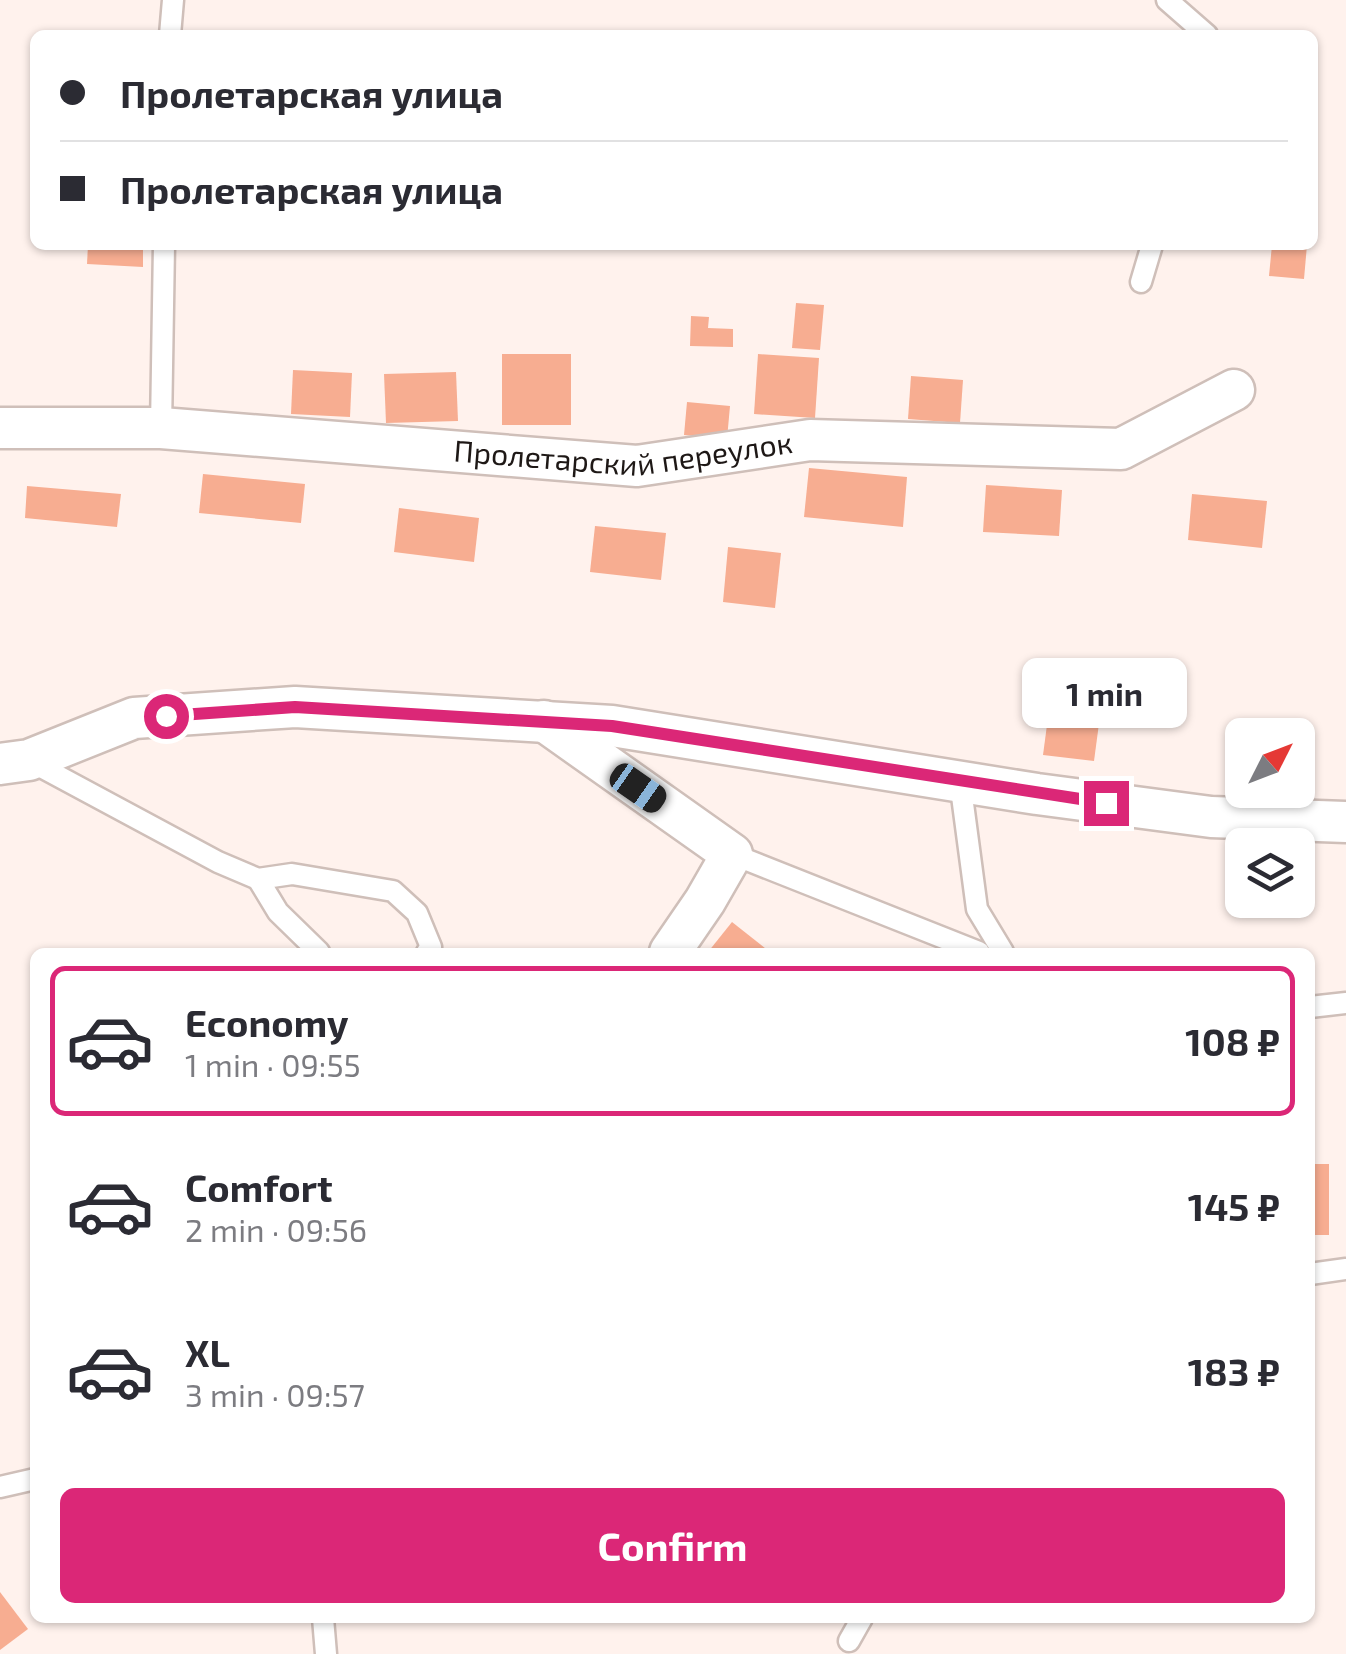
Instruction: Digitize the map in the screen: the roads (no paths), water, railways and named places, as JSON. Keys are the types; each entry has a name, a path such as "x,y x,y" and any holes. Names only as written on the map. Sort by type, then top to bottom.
{"street":[{"name":"Пролетарский переулок","path":"0,428 161,428 637,466 810,440 1121,449 1234,390"},
{"path":"14,762 134,718 295,707 612,726 960,782 1211,817 1346,822"},
{"path":"544,722 732,854 673,948"}],"lane":[{"path":"170,30 173,0"},
{"path":"1167,0 1202,30"},
{"path":"161,428 164,250"},
{"path":"1140,282 1150,250"},
{"path":"14,762 258,879 292,874 392,891 417,914 429,948"},
{"path":"960,782 977,910 1001,948"},
{"path":"732,854 969,948"},
{"path":"258,879 278,912 315,948"},
{"path":"1315,1006 1346,1003"},
{"path":"1315,1273 1346,1269"},
{"path":"0,1487 30,1480"},
{"path":"323,1623 326,1654"},
{"path":"849,1641 859,1623"}]}
